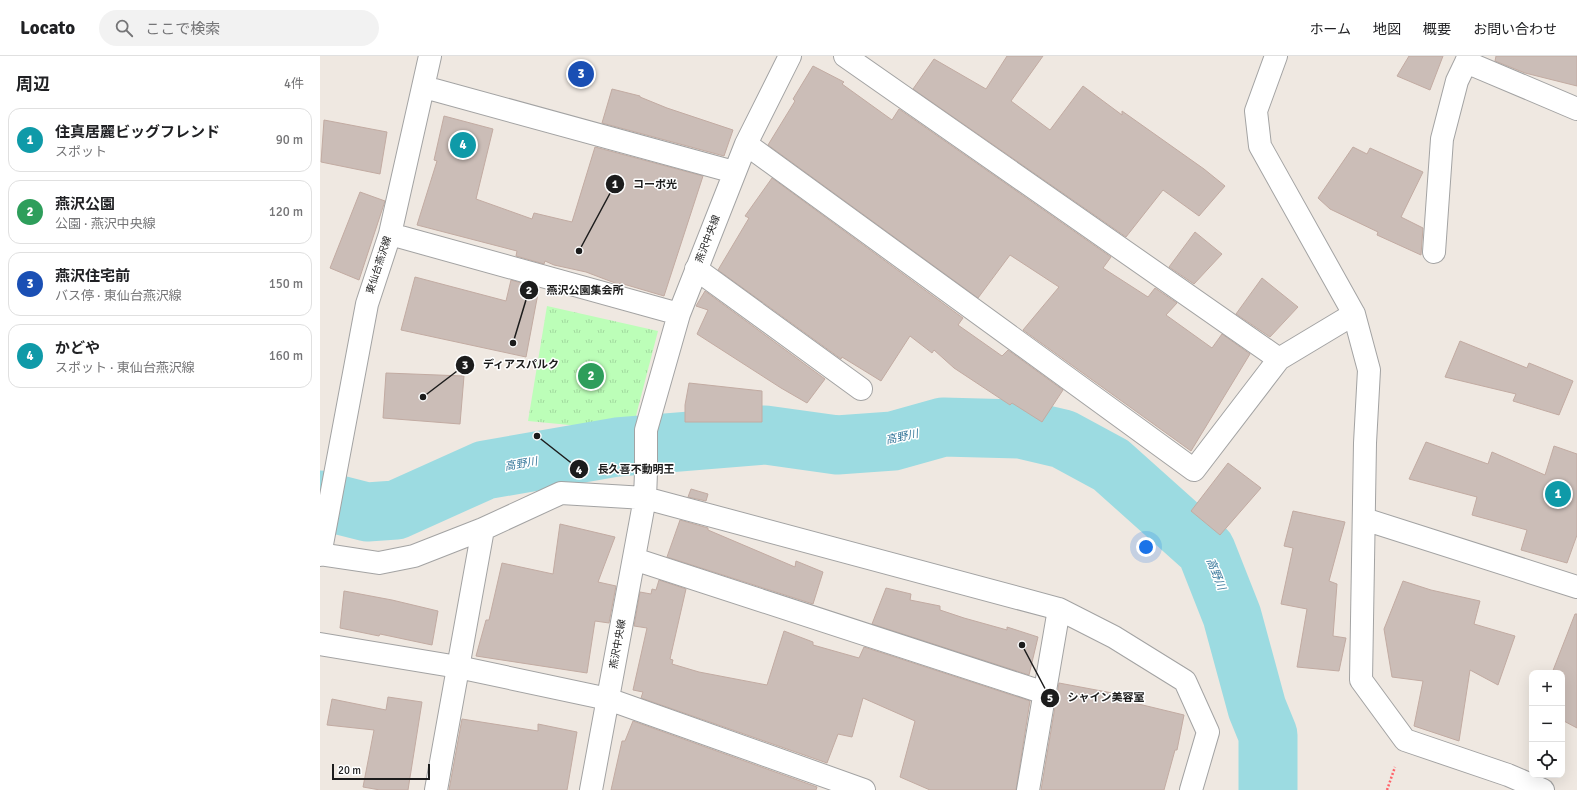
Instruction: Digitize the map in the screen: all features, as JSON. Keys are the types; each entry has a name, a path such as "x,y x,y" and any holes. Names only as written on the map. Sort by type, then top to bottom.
{"street":[{"name":"東仙台燕沢線","path":"320,554 367,304 390,234 430,56"},
{"name":"燕沢中央線","path":"591,790 645,498 646,430 679,314 696,269 746,144 790,56"},
{"path":"846,56 1279,359"},
{"path":"1276,56 1256,111 1260,146 1354,314 1369,370 1365,443 1361,680 1405,740 1508,775 1543,790"},
{"path":"1434,252 1442,140 1457,81 1467,59 1577,109"},
{"path":"424,87 734,172"},
{"path":"746,144 1194,470 1279,359 1354,314"},
{"path":"390,234 679,314"},
{"path":"696,269 861,389"},
{"path":"320,554 379,563 414,556 483,529 561,493 645,498 1059,609 1114,637 1185,681 1208,732 1191,790"},
{"path":"1364,519 1577,587"},
{"path":"436,790 483,529"},
{"path":"634,558 1045,693"},
{"path":"1028,790 1059,609"},
{"path":"320,644 458,667 608,699 864,790"}],"green space":[{"path":"547,306 658,331 632,431 528,421"}],"building":[{"path":"1007,56 1043,56 1011,101 1050,130 1083,86 1122,115 1122,111 1204,169 1225,186 1199,216 1163,190 1126,237 913,89 934,59 986,89"},
{"path":"1409,56 1443,56 1430,90 1397,76"},
{"path":"1496,56 1577,56 1577,86 1525,73 1495,61"},
{"path":"813,66 844,82 842,84 892,120 899,109 1111,257 1103,268 1148,297 1155,288 1177,303 1166,315 1212,348 1222,334 1250,354 1191,451 1023,330 1059,287 1010,255 978,298 768,145 795,101 793,99"},
{"path":"612,89 640,96 667,108 733,130 724,156 602,123"},
{"path":"444,116 493,129 476,199 532,219 534,213 572,222 595,147 703,176 664,296 620,283 620,285 586,272 554,265 545,261 544,264 516,256 517,251 417,225 437,161 434,160"},
{"path":"324,120 387,132 380,174 321,162"},
{"path":"1353,147 1367,154 1370,148 1423,172 1401,217 1423,228 1421,255 1377,235 1378,232 1330,209 1318,198"},
{"path":"772,178 963,318 958,325 1002,356 1008,350 1063,390 1042,422 1012,403 1010,405 954,368 934,350 932,353 910,336 881,381 842,357 841,359 718,270 749,218 745,216"},
{"path":"360,192 385,201 359,280 330,268"},
{"path":"1195,232 1222,254 1194,284 1169,267"},
{"path":"415,277 506,301 511,280 539,288 526,357 401,330"},
{"path":"1262,278 1298,307 1270,337 1236,314"},
{"path":"705,291 825,379 807,403 697,334 708,310 696,306"},
{"path":"1460,341 1527,368 1529,363 1573,381 1559,415 1513,401 1516,394 1445,377"},
{"path":"386,373 464,376 460,424 383,418"},
{"path":"689,383 762,391 762,422 685,422 685,405"},
{"path":"1426,442 1488,464 1492,452 1545,475 1554,446 1577,454 1577,535 1567,563 1521,550 1527,530 1472,515 1477,497 1409,479"},
{"path":"1228,463 1261,488 1220,535 1191,511"},
{"path":"691,489 708,494 706,501 688,497"},
{"path":"1293,511 1345,522 1329,581 1337,584 1333,636 1346,638 1339,671 1297,667 1307,609 1281,604 1293,548 1284,546"},
{"path":"680,520 708,528 708,530 795,567 796,561 823,572 813,604 667,557"},
{"path":"560,524 615,537 598,582 616,586 609,623 595,621 587,673 476,656 486,620 489,620 502,563 553,574"},
{"path":"659,580 686,589 670,659 673,660 672,664 699,672 767,685 784,631 813,642 813,645 859,658 864,647 1030,701 1016,790 930,790 900,777 915,721 863,698 852,737 838,734 827,763 641,698 643,692 633,690 647,628 634,626 640,592 651,594 652,589 656,590"},
{"path":"1403,581 1431,590 1480,601 1474,624 1515,636 1498,685 1470,670 1459,741 1414,726 1423,681 1392,677 1384,629"},
{"path":"886,588 911,594 910,600 940,606 940,610 964,618 1007,630 1007,627 1038,637 1029,675 872,624"},
{"path":"344,591 438,611 432,645 380,634 379,636 340,628"},
{"path":"1575,614 1577,614 1577,728 1565,722 1565,670 1553,670"},
{"path":"1059,683 1123,695 1122,700 1184,715 1177,750 1175,750 1164,790 1041,790"},
{"path":"388,697 422,702 408,790 380,790 363,787 374,730 327,725 332,699 386,710"},
{"path":"462,719 538,731 538,724 577,732 567,790 449,790"},
{"path":"633,721 817,787 816,790 611,790 622,741 625,741"}],"waterway":[{"name":"高野川","path":"320,500 367,512 396,510 485,470 617,447 765,435 837,445 893,441 943,427 1020,429 1063,439 1111,465 1206,550 1232,616 1257,708 1268,735 1268,790"}],"place":[{"name":"燕沢住宅前","path":"581,74"},
{"name":"かどや","path":"463,145"},
{"name":"コーポ光","path":"579,251"},
{"name":"燕沢公園集会所","path":"513,343"},
{"name":"燕沢公園","path":"591,376"},
{"name":"ディアスパルク","path":"423,397"},
{"name":"長久喜不動明王","path":"537,436"},
{"name":"住真居麗ビッグフレンド","path":"1558,494"},
{"name":"シャイン美容室","path":"1022,645"}]}
